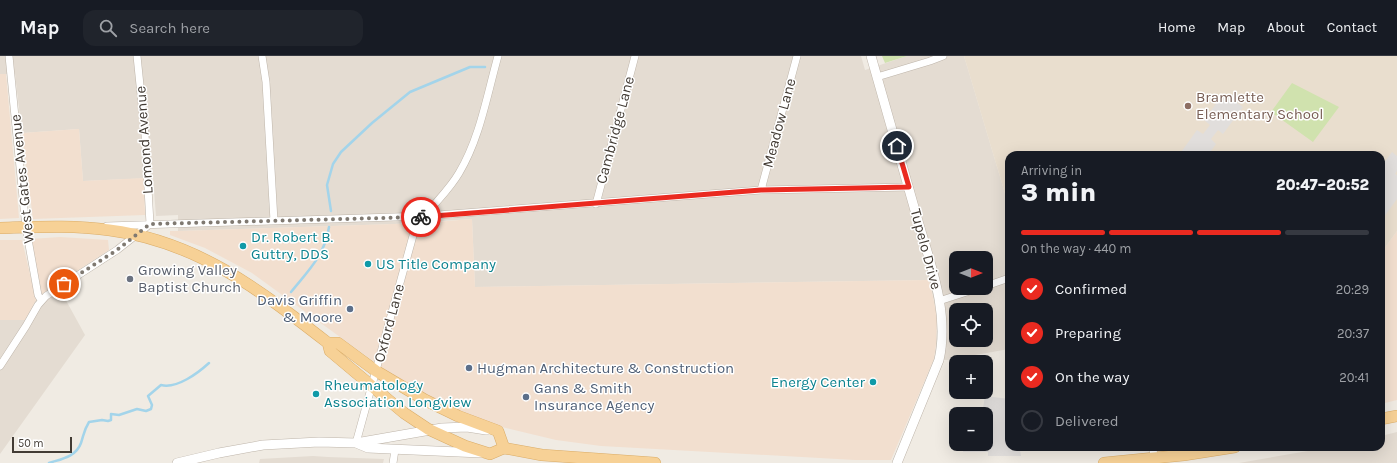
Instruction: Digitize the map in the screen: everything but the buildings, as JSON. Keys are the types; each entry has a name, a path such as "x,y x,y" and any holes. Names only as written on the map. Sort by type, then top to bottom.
{"main road":[{"path":"0,228 77,227 109,230 136,234 185,250 232,273 271,298 328,343 330,351 404,413 428,430 465,446 490,454 504,448 542,455 655,463"},
{"path":"328,343 338,343 376,371 434,404 498,432 504,448"},
{"path":"1385,418 1397,416"},
{"path":"1104,463 1154,452 1170,451"}],"street":[{"name":"West Gates Avenue","path":"9,56 26,228 37,292 42,300"},
{"name":"Lomond Avenue","path":"137,56 145,134 150,224"},
{"path":"262,56 266,82 274,221"},
{"name":"Oxford Lane","path":"356,443 414,232 458,174 468,156 478,129 498,56"},
{"name":"Cambridge Lane","path":"596,204 635,56"},
{"name":"Meadow Lane","path":"761,190 797,56"},
{"name":"Tupelo Drive","path":"871,56 909,187 939,301 943,331 939,360 897,463"},
{"path":"877,77 930,62 943,56"},
{"path":"77,227 425,216 596,204 761,190 909,187"},
{"path":"0,366 42,300 51,292 117,250 150,224"},
{"path":"993,284 1005,279"},
{"path":"939,301 957,295"},
{"path":"177,463 212,454 263,445 319,442 356,443 428,430 462,427 498,432"},
{"path":"356,443 368,448 490,454"},
{"path":"394,463 395,450"}],"shaded area":[{"path":"0,56 861,56 865,70 907,56 964,56 1005,194 1005,350 975,355 949,355 949,360 947,360 934,359 937,315 929,280 475,287 472,219 395,224 178,231 178,215 156,216 153,178 83,181 79,129 22,133 15,74 0,74"},
{"name":"Bramlette Elementary School","path":"964,56 1397,56 1397,231 1385,248 1385,151 1005,151 1005,194"},
{"path":"0,74 6,74 19,218 0,219"},
{"path":"1224,93 1243,107 1223,134 1218,130 1211,139 1216,144 1211,151 1182,151 1197,130 1203,134 1210,125 1204,120"},
{"path":"79,129 83,181 144,178 145,215 33,219 22,133"},
{"path":"1392,152 1397,156 1397,171 1395,174 1397,175 1397,199 1385,216 1385,162"},
{"path":"472,219 475,287 929,280 937,315 934,359 891,460 855,460 601,446 556,440 502,427 435,400 384,369 252,273 205,248 170,235 170,231 423,223"},
{"path":"1397,231 1397,400 1385,403 1385,248"},
{"path":"60,237 108,240 109,250 42,294 31,239"},
{"path":"0,240 22,240 36,300 25,320 0,320"},
{"path":"57,284 85,335 0,454 0,320 25,320 36,300"},
{"path":"993,397 1005,398 1005,451 1020,451 1021,456 988,456 988,452 963,452 993,451 993,407 983,407 984,399 993,399"},
{"path":"1397,432 1397,463 1239,463 1308,451 1385,451 1385,435"},
{"path":"313,456 384,459 383,463 259,463 260,459"}],"green space":[{"path":"882,56 907,56 885,63"},
{"path":"1292,83 1339,107 1313,142 1271,112"}],"waterway":[{"path":"331,211 327,185 333,164 341,152 372,123 410,92 470,67 485,67"},
{"path":"291,292 320,254 324,246 329,227"},
{"path":"49,463 68,457 79,448 89,422 111,420 111,414 119,415 137,409 146,411 151,409 152,405 148,396 161,385 174,385 187,379 209,363"}],"way so far":[{"path":"64,284 117,250 150,224 421,217"}],"place":[{"name":"Bramlette Elementary School","path":"1188,106"},
{"name":"Dr. Robert B. Guttry, DDS","path":"243,246"},
{"name":"US Title Company","path":"368,264"},
{"name":"Growing Valley Baptist Church","path":"130,279"},
{"name":"Davis Griffin & Moore","path":"350,309"},
{"name":"Hugman Architecture & Construction","path":"469,368"},
{"name":"Energy Center","path":"873,382"},
{"name":"Rheumatology Association Longview","path":"316,394"},
{"name":"Gans & Smith Insurance Agency","path":"526,397"}],"route":[{"path":"421,217 761,190 909,187 897,146"}]}
